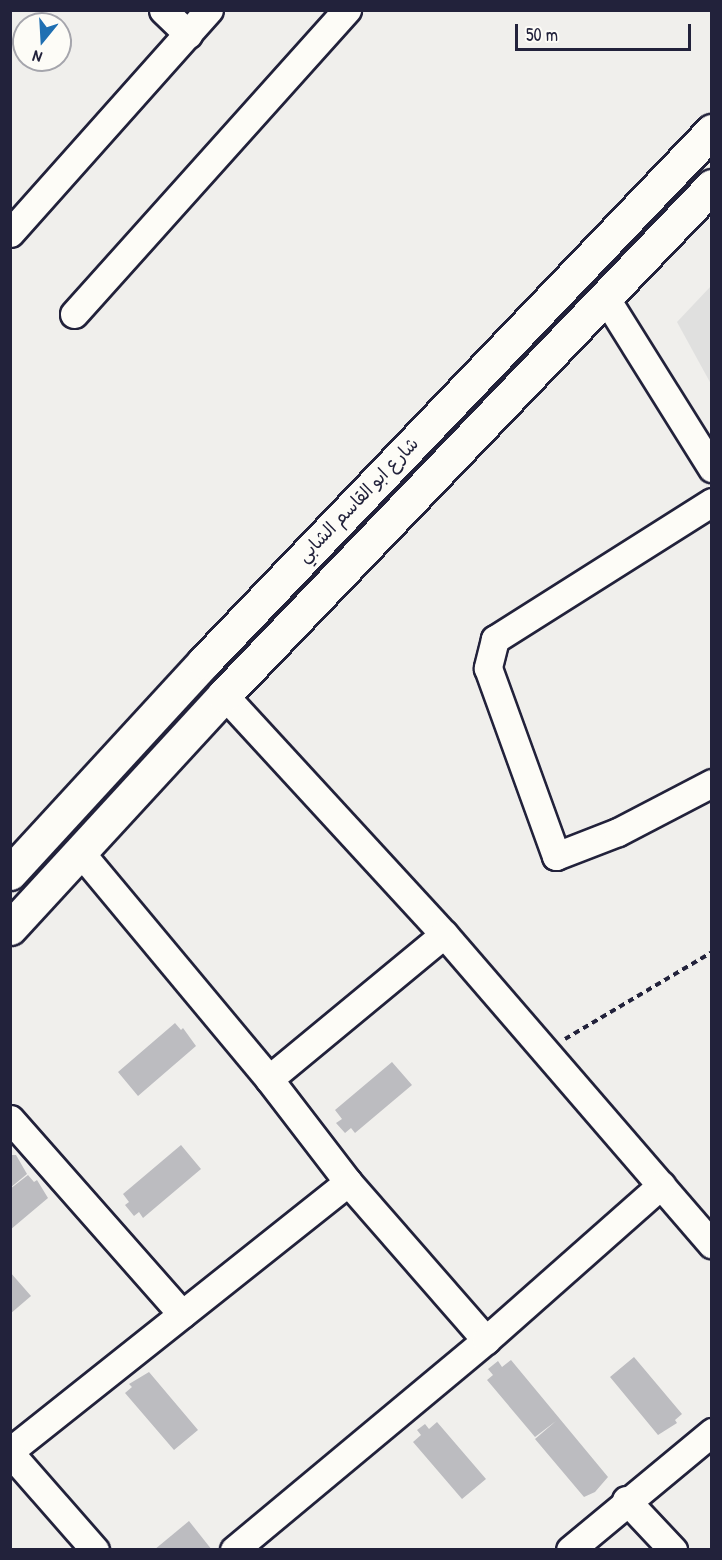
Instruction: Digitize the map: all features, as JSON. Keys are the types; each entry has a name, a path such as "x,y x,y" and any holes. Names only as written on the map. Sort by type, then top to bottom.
{"street":[{"path":"163,10 188,34"},
{"path":"10,232 209,10"},
{"path":"74,314 347,10"},
{"name":"شارع ابو القاسم الشابي","path":"10,873 412,444 711,131"},
{"name":"شارع ابو القاسم الشابي","path":"10,928 224,695 711,186"},
{"path":"605,297 711,468"},
{"path":"412,444 439,469"},
{"path":"711,502 495,639 488,668 556,856 618,832 711,783"},
{"path":"224,695 444,934 711,1244"},
{"path":"80,852 269,1079 348,1182 486,1340"},
{"path":"269,1079 444,934"},
{"path":"10,1119 182,1314"},
{"path":"95,1550 10,1452 348,1182"},
{"path":"234,1550 486,1340 660,1185"},
{"path":"570,1550 626,1500 711,1432"},
{"path":"626,1500 673,1550"}],"path":[{"path":"544,1051 711,952"}],"shaded area":[{"path":"711,286 711,384 677,322"}],"building":[{"path":"175,1023 181,1030 183,1028 196,1046 138,1096 118,1072"},
{"path":"392,1062 412,1085 355,1133 351,1128 345,1133 336,1123 342,1119 335,1110"},
{"path":"181,1145 201,1169 143,1218 139,1212 134,1216 125,1205 129,1202 123,1194"},
{"path":"10,1155 16,1155 27,1174 10,1188"},
{"path":"28,1175 34,1182 37,1180 48,1198 10,1230 10,1189"},
{"path":"10,1272 31,1296 10,1314"},
{"path":"634,1357 682,1414 675,1420 677,1423 658,1435 610,1377"},
{"path":"511,1360 608,1477 595,1492 584,1497 535,1439 556,1421 535,1437 487,1380 493,1375 488,1369 498,1361 502,1367"},
{"path":"149,1372 198,1430 174,1450 125,1393 132,1387 129,1384"},
{"path":"437,1422 486,1479 462,1499 413,1442 421,1435 417,1430 425,1424 429,1429"},
{"path":"189,1521 212,1550 154,1550"}]}
